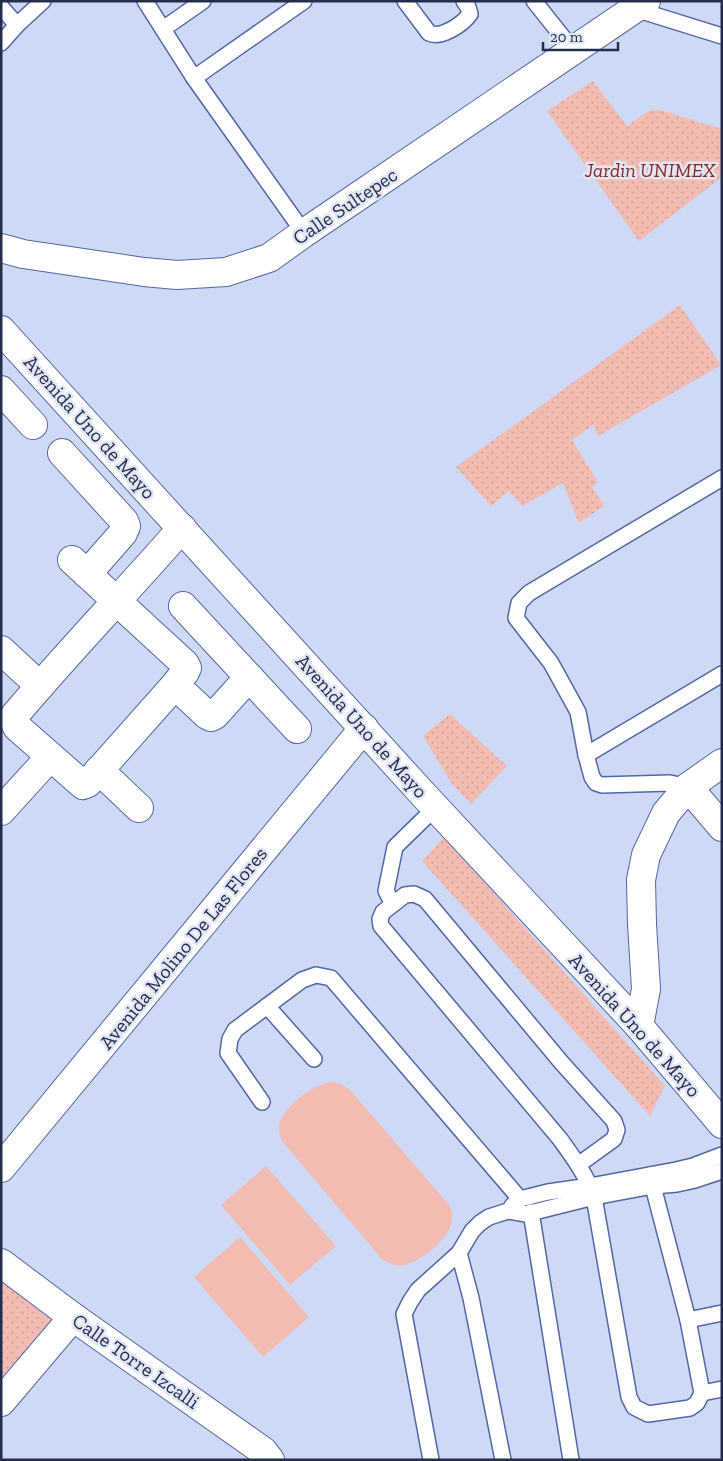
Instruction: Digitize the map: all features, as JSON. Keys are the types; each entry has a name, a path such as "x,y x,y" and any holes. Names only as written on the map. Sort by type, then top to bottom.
{"street":[{"name":"Calle Sultepec","path":"8,248 144,272 177,275 226,272 269,258 573,50 637,4"},
{"name":"Avenida Uno de Mayo","path":"1,330 436,807 639,1026 722,1124"},
{"path":"1,390 33,425"},
{"path":"62,453 124,521 126,526 123,534 79,567 118,601 187,668 88,783 83,785 17,727 14,720 15,715 118,601 182,528"},
{"path":"183,606 297,729"},
{"path":"1,650 40,686"},
{"path":"175,684 211,717 215,716 249,677"},
{"name":"Avenida Molino De Las Flores","path":"1,1168 364,728"},
{"path":"1,811 50,757"},
{"path":"639,1026 646,989 641,880 646,855 666,813 688,787 722,763"},
{"path":"99,770 139,808"},
{"path":"688,787 722,828"},
{"name":"Calle Torre Izcalli","path":"1,1263 73,1317 263,1451 270,1460"},
{"path":"1,1402 73,1317"}],"lane":[{"path":"1,43 43,1"},
{"path":"144,1 194,78 304,233"},
{"path":"162,29 203,1"},
{"path":"194,78 304,1"},
{"path":"405,1 429,33 435,36 443,34 466,19 470,14 464,1"},
{"path":"534,1 573,50"},
{"path":"637,4 722,36"},
{"path":"1,7 17,25"},
{"path":"688,787 670,783 602,785 596,783 592,777 586,755 578,712 551,663 516,618 519,602 529,593 722,478"},
{"path":"586,755 722,674"},
{"path":"393,904 386,891 395,847 436,807"},
{"path":"578,1165 614,1140 617,1130 614,1121 561,1062 425,900 414,894 405,895 383,912 380,919 381,926 560,1139 578,1165 592,1192 629,1397 634,1408 648,1414 690,1408 697,1402 702,1393 688,1320 652,1181"},
{"path":"262,1102 228,1053 230,1039 235,1030 302,980 316,975 331,978 520,1199"},
{"path":"266,1006 314,1059"},
{"path":"431,1460 404,1314 418,1290 459,1253 472,1231 489,1216 508,1211 526,1214 592,1192 652,1181 722,1154"},
{"path":"652,1181 677,1184 722,1171"},
{"path":"508,1211 520,1199 548,1192 592,1192"},
{"path":"531,1212 571,1460"},
{"path":"459,1253 503,1460"},
{"path":"688,1320 722,1313"},
{"path":"702,1393 722,1389"}],"green space":[{"name":"Jardin UNIMEX","path":"593,81 627,126 648,111 660,110 722,129 722,177 639,241 547,111"},
{"path":"680,305 721,365 598,436 593,425 572,440 598,482 592,487 604,506 579,523 563,483 522,506 509,491 491,506 456,467"},
{"path":"450,714 507,766 471,804 452,784 423,736"},
{"path":"444,837 665,1086 650,1116 422,861"},
{"path":"329,1082 341,1084 350,1090 450,1206 452,1220 444,1238 417,1260 397,1265 388,1263 381,1258 282,1141 279,1130 280,1121 290,1106 305,1093"},
{"path":"266,1166 336,1246 290,1285 221,1205"},
{"path":"240,1237 309,1317 263,1357 194,1277"},
{"path":"1,1267 69,1318 1,1397"}]}
